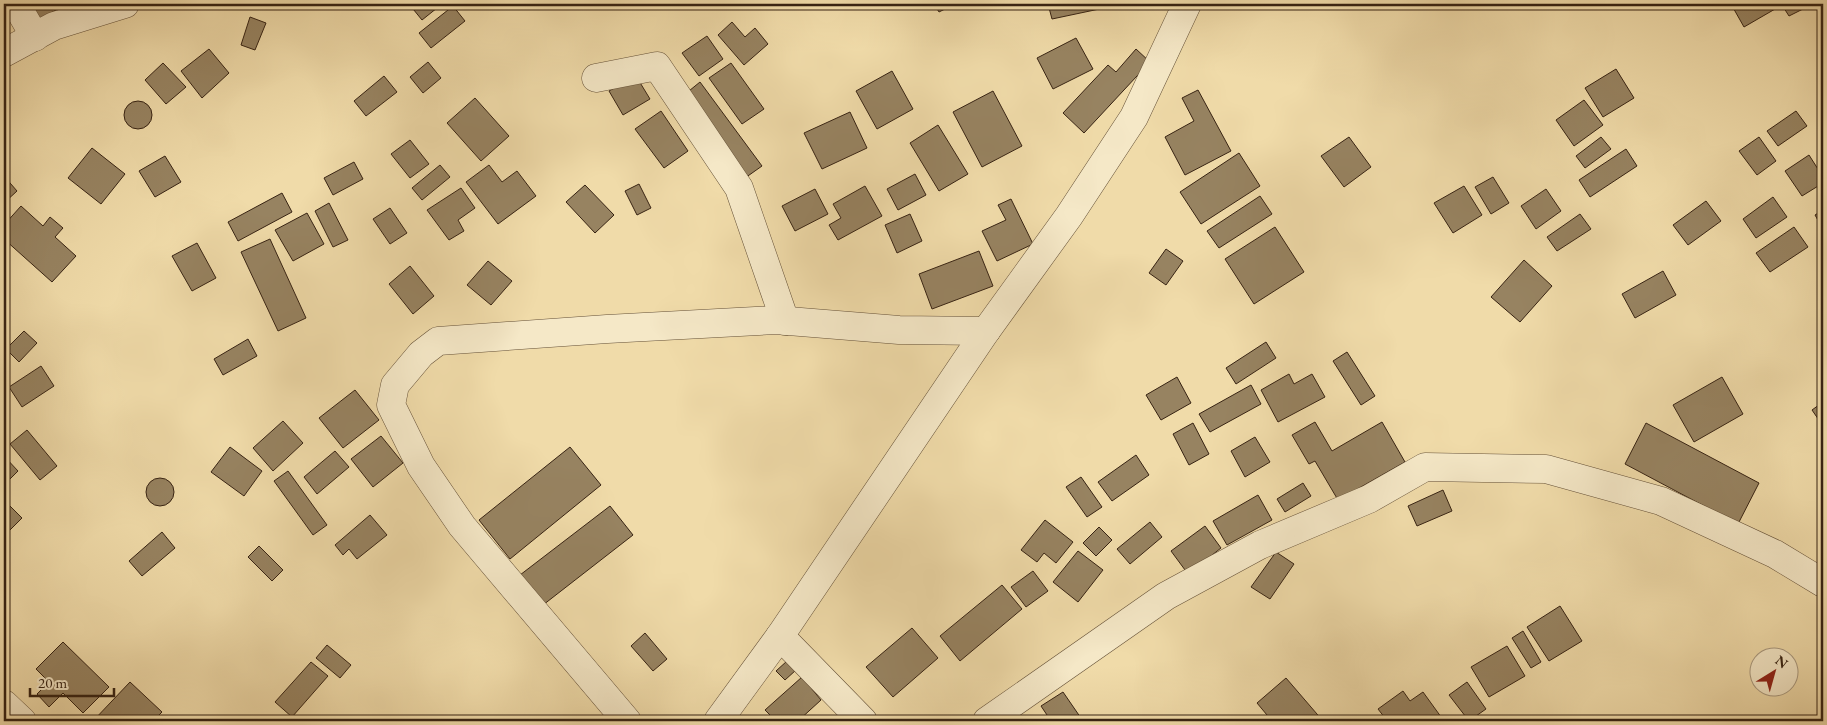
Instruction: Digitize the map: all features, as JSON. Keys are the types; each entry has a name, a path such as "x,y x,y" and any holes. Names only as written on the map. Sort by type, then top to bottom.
{"street":[{"path":"16,4 35,36"},
{"path":"4,52 54,26 125,4"},
{"path":"718,721 780,636 986,331 1069,216 1134,117 1187,4"},
{"path":"596,78 657,66 739,188 785,321"},
{"path":"627,721 462,526 421,466 391,405 395,385 421,354 438,341 607,328 785,321 899,330 986,331"},
{"path":"987,721 1166,596 1260,545 1369,498 1425,467 1546,469 1661,500 1775,554 1823,583"},
{"path":"780,636 864,721"},
{"path":"4,704 22,721"}],"building":[{"path":"27,4 53,4 56,10 37,21"},
{"path":"409,4 442,4 422,20"},
{"path":"934,4 955,4 939,12"},
{"path":"1048,4 1123,4 1052,19"},
{"path":"1731,4 1800,4 1803,9 1789,16 1782,5 1744,27"},
{"path":"453,6 465,21 431,48 419,33"},
{"path":"250,17 266,23 255,50 241,45"},
{"path":"732,22 745,37 755,28 768,44 744,65 718,35"},
{"path":"707,36 723,59 699,76 682,53"},
{"path":"1076,38 1093,69 1053,89 1037,58"},
{"path":"209,49 229,73 202,98 181,71"},
{"path":"1136,49 1150,62 1084,133 1063,113 1108,65 1116,72"},
{"path":"428,62 441,78 423,93 410,77"},
{"path":"163,63 186,87 166,104 145,80"},
{"path":"731,63 764,109 742,124 709,78"},
{"path":"1616,69 1634,98 1603,117 1585,88"},
{"path":"892,71 913,109 877,129 856,91"},
{"path":"384,76 397,92 366,116 354,101"},
{"path":"636,76 650,99 623,115 609,91"},
{"path":"700,82 762,166 745,178 684,95"},
{"path":"1198,90 1231,151 1185,175 1165,137 1194,121 1182,98"},
{"path":"993,91 1022,146 982,167 953,112"},
{"path":"475,98 509,136 481,161 447,123"},
{"path":"1584,100 1603,125 1574,146 1556,120"},
{"path":"138,101 148,105 152,115 148,125 138,129 128,125 124,115 128,105"},
{"path":"661,111 688,151 664,168 635,129"},
{"path":"1796,111 1807,126 1778,146 1767,131"},
{"path":"850,112 867,148 822,169 804,133"},
{"path":"938,125 968,174 939,191 910,143"},
{"path":"1349,137 1371,167 1344,187 1321,156"},
{"path":"1601,137 1611,149 1585,168 1576,156"},
{"path":"1759,137 1776,161 1757,175 1739,151"},
{"path":"410,140 429,164 410,178 391,154"},
{"path":"92,148 125,174 101,204 68,178"},
{"path":"1626,149 1637,166 1590,197 1579,180"},
{"path":"1239,153 1260,186 1201,224 1180,192"},
{"path":"1809,155 1823,177 1823,183 1802,196 1785,171"},
{"path":"165,156 181,182 155,197 139,171"},
{"path":"354,162 363,179 333,195 324,178"},
{"path":"440,165 450,177 422,200 412,188"},
{"path":"489,165 502,182 517,171 536,196 498,224 466,182"},
{"path":"915,174 926,195 898,210 887,189"},
{"path":"4,176 17,191 4,203"},
{"path":"1493,177 1509,203 1491,214 1475,187"},
{"path":"639,184 651,208 637,215 625,191"},
{"path":"585,185 614,215 595,233 566,202"},
{"path":"865,186 882,216 838,240 829,225 841,218 833,204"},
{"path":"1464,186 1482,215 1453,233 1434,203"},
{"path":"461,188 475,208 458,220 464,231 449,240 427,210"},
{"path":"815,189 828,214 795,231 782,206"},
{"path":"1546,189 1561,211 1536,229 1521,206"},
{"path":"282,193 292,212 238,241 228,222"},
{"path":"1260,196 1272,214 1219,248 1207,231"},
{"path":"1773,197 1787,217 1756,238 1743,219"},
{"path":"1011,199 1033,244 997,261 982,231 1006,220 998,205"},
{"path":"1706,201 1721,221 1688,245 1673,225"},
{"path":"329,203 348,240 333,247 315,211"},
{"path":"21,206 43,226 50,217 63,228 55,237 76,256 52,282 4,239 4,225"},
{"path":"390,208 407,233 390,244 373,219"},
{"path":"1823,210 1823,229 1815,215"},
{"path":"307,213 324,244 293,261 275,230"},
{"path":"910,214 922,241 897,253 885,225"},
{"path":"1580,214 1591,229 1557,251 1547,237"},
{"path":"1275,227 1304,272 1254,304 1225,259"},
{"path":"1794,227 1808,247 1770,272 1756,253"},
{"path":"270,239 306,318 278,331 241,252"},
{"path":"197,243 216,278 192,291 172,256"},
{"path":"1166,249 1183,261 1166,285 1149,273"},
{"path":"979,251 993,286 932,309 919,274"},
{"path":"1524,260 1552,286 1520,322 1491,297"},
{"path":"488,261 512,281 491,305 467,285"},
{"path":"410,266 434,296 413,314 389,284"},
{"path":"1663,271 1676,295 1635,318 1622,294"},
{"path":"24,331 37,343 19,362 6,349"},
{"path":"248,339 257,356 223,375 214,359"},
{"path":"1266,342 1276,358 1236,384 1226,368"},
{"path":"1347,352 1375,396 1361,405 1333,361"},
{"path":"41,366 54,386 22,407 9,387"},
{"path":"1289,374 1294,384 1312,374 1325,397 1278,422 1261,390"},
{"path":"1177,377 1191,403 1161,420 1146,395"},
{"path":"1722,377 1743,414 1694,442 1673,405"},
{"path":"1251,385 1261,404 1210,432 1199,414"},
{"path":"355,390 379,420 343,448 319,418"},
{"path":"1823,402 1823,426 1812,410"},
{"path":"283,421 303,443 273,471 253,448"},
{"path":"1315,422 1332,451 1382,422 1405,462 1338,500 1315,461 1309,464 1292,435"},
{"path":"1193,423 1209,454 1189,465 1173,434"},
{"path":"1646,423 1759,483 1738,524 1625,464"},
{"path":"27,430 57,466 40,480 10,444"},
{"path":"381,436 403,463 373,487 351,459"},
{"path":"1255,437 1270,462 1245,477 1231,451"},
{"path":"230,447 262,471 244,496 211,472"},
{"path":"570,447 601,485 510,559 479,520"},
{"path":"335,451 349,467 317,494 304,477"},
{"path":"1136,455 1149,475 1112,501 1098,482"},
{"path":"4,456 18,471 4,485"},
{"path":"288,471 327,525 313,535 274,481"},
{"path":"1081,477 1102,507 1087,517 1066,487"},
{"path":"160,478 170,482 174,492 170,502 160,506 150,502 146,492 150,482"},
{"path":"1303,483 1311,496 1285,512 1277,499"},
{"path":"1443,490 1452,511 1417,526 1408,506"},
{"path":"1258,495 1272,520 1227,545 1213,521"},
{"path":"4,500 22,518 4,536"},
{"path":"610,506 633,535 543,605 520,575"},
{"path":"370,515 387,535 357,559 349,549 343,555 335,545"},
{"path":"1045,520 1073,542 1056,563 1044,553 1037,562 1021,550"},
{"path":"1150,522 1162,537 1130,564 1117,549"},
{"path":"1205,526 1221,548 1188,574 1171,551"},
{"path":"1099,527 1112,540 1096,556 1083,543"},
{"path":"162,532 175,548 142,576 129,561"},
{"path":"259,546 283,570 272,581 248,557"},
{"path":"1078,551 1103,570 1078,602 1053,582"},
{"path":"1276,552 1294,564 1270,599 1251,587"},
{"path":"1033,571 1048,591 1026,607 1011,587"},
{"path":"1002,585 1022,609 960,661 940,636"},
{"path":"1560,606 1582,641 1549,661 1527,627"},
{"path":"912,628 938,658 893,697 866,667"},
{"path":"1523,631 1541,662 1531,668 1512,638"},
{"path":"645,633 667,659 653,671 631,646"},
{"path":"63,642 109,687 83,713 63,693 49,707 37,694 49,682 36,669"},
{"path":"327,645 351,665 340,678 316,658"},
{"path":"1507,646 1525,676 1489,697 1471,667"},
{"path":"787,661 796,670 785,680 776,671"},
{"path":"311,662 328,676 292,717 275,702"},
{"path":"802,677 821,700 798,721 776,721 765,710"},
{"path":"1286,678 1323,721 1272,721 1257,703"},
{"path":"130,682 162,712 153,721 93,721"},
{"path":"1467,682 1486,709 1469,721 1449,695"},
{"path":"1403,691 1410,701 1423,692 1444,721 1380,721 1385,718 1378,709"},
{"path":"1063,692 1083,721 1051,721 1041,706"}]}
